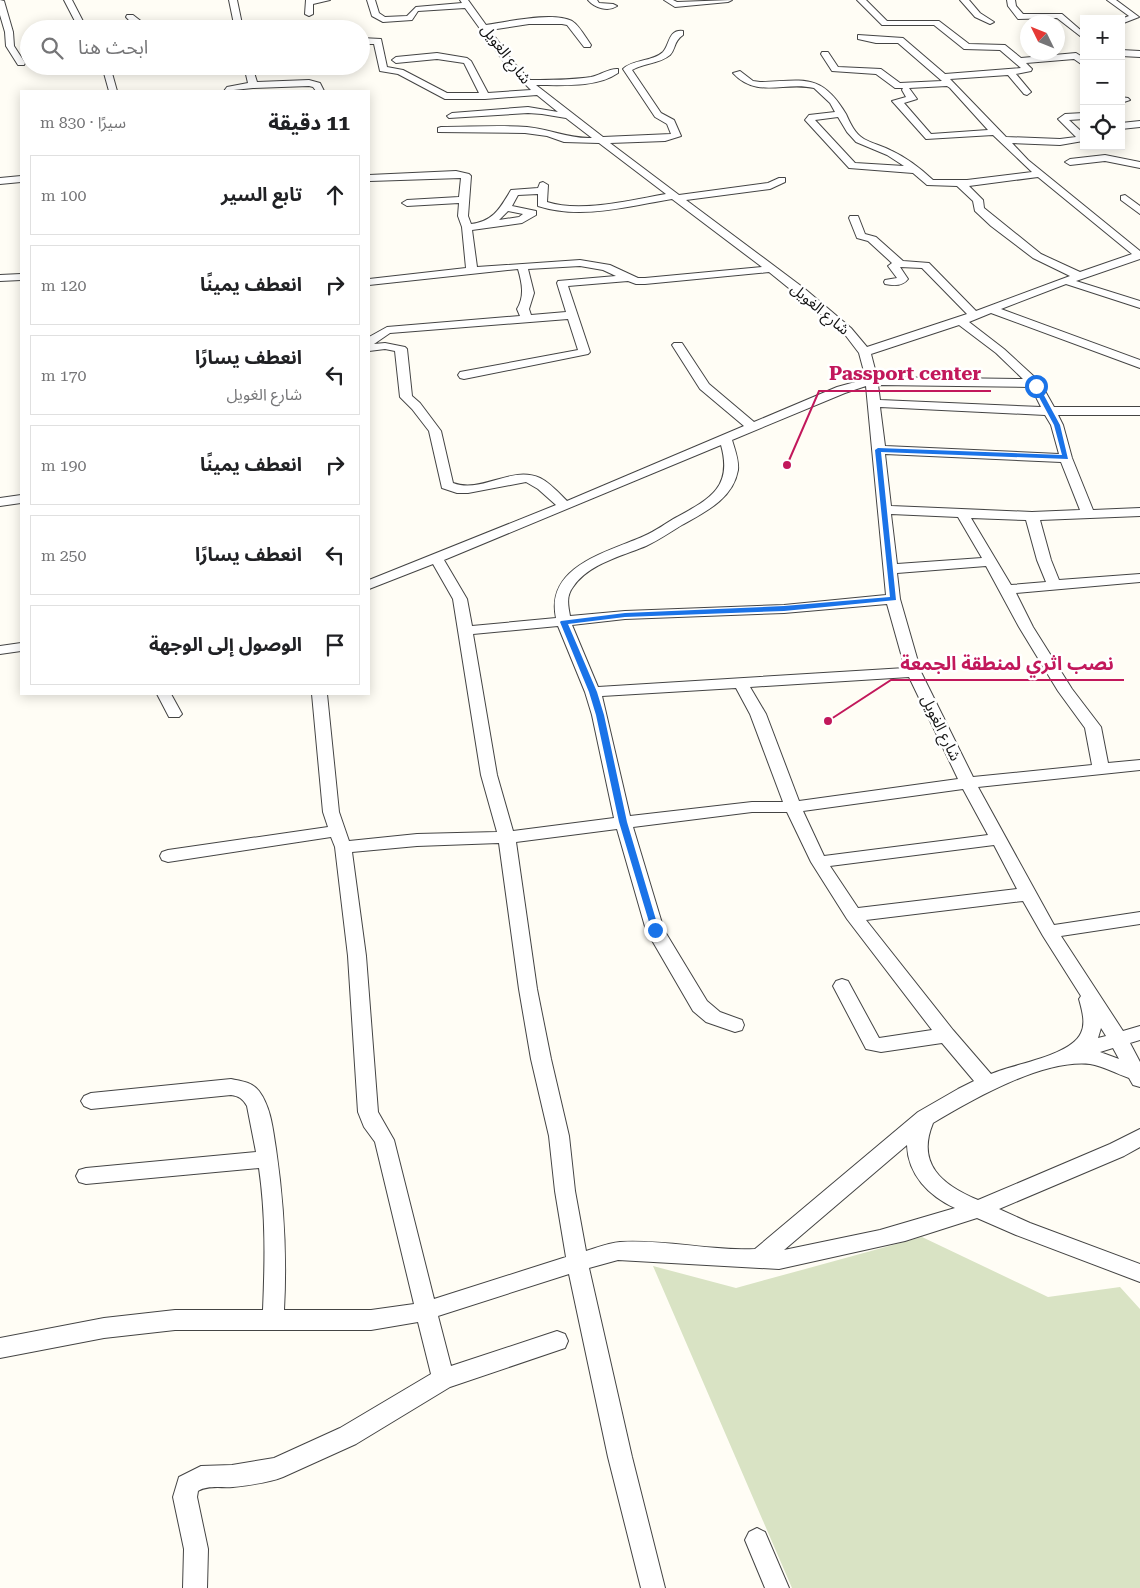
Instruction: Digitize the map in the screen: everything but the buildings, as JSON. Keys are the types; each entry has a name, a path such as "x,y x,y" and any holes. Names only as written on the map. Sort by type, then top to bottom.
{"street":[{"path":"68,0 78,20"},
{"path":"233,0 237,20"},
{"path":"309,14 309,2 326,0"},
{"path":"371,0 375,14 385,20 409,18 416,9 466,3"},
{"path":"592,0 596,5 613,6"},
{"path":"674,6 697,1 728,0"},
{"path":"825,54 836,69 878,71 898,86 1028,70 1002,47 967,47 934,22 885,23 861,0"},
{"path":"964,0 969,4 975,15 990,22"},
{"path":"1011,0 1012,6 1021,17 1060,17 1080,34"},
{"path":"1110,0 1134,17 1125,20"},
{"path":"0,1 9,32 10,46 20,61"},
{"name":"شارع الغويل","path":"466,3 486,28 510,64 538,92 771,269 847,330 865,352 871,372 893,599 914,672 968,783 1140,765"},
{"path":"486,28 566,21 570,23 587,45"},
{"path":"441,130 535,131 570,140 665,138 676,136 671,122 658,115 627,69 658,59 668,52 672,39 680,33"},
{"path":"861,37 876,40 900,40 947,80 1002,140 1025,162 1140,255"},
{"path":"370,41 378,41 383,69 400,72 443,96 485,96 538,92"},
{"path":"1125,54 1140,54"},
{"path":"396,60 436,56 467,61 485,96"},
{"path":"1019,61 1080,56"},
{"path":"528,83 595,78 608,76 615,71"},
{"path":"1010,72 1027,92"},
{"path":"737,73 750,82 760,85 817,86 834,102 850,130 860,141 890,153 930,183 961,184 1042,174"},
{"path":"109,75 114,90"},
{"path":"250,75 253,85"},
{"path":"229,90 253,85 309,83 317,85 320,90"},
{"path":"906,90 912,99 897,100 928,137 995,132"},
{"path":"524,111 528,121"},
{"path":"452,116 542,111 570,118"},
{"path":"841,114 812,117 810,120 852,166 915,170"},
{"path":"1080,116 1065,117 1063,119 1080,136"},
{"path":"503,131 528,121 552,131 560,137"},
{"path":"1125,126 1140,124"},
{"path":"1002,140 1064,142 1080,139"},
{"path":"1070,162 1105,158 1140,165"},
{"path":"370,178 464,175 467,177 463,216 467,227 472,271"},
{"path":"0,181 20,179"},
{"path":"488,225 506,208 515,192 542,188 542,204 568,208 770,186 782,180"},
{"path":"961,184 978,200 980,204 979,209 995,224 1037,256 1079,276"},
{"path":"1125,198 1140,211"},
{"path":"407,203 464,200"},
{"path":"467,227 522,220 547,206"},
{"path":"506,208 532,213"},
{"path":"854,218 861,236 872,239 900,264"},
{"path":"865,352 961,321 1140,255"},
{"path":"370,282 522,266 594,264 615,270 630,278"},
{"path":"889,282 898,282 902,279 893,266 900,264 922,264 928,266 944,286 975,316"},
{"path":"522,266 528,286 528,302 523,309 527,319"},
{"path":"464,375 584,352 562,284 630,278 645,281 771,269"},
{"path":"0,278 20,277"},
{"path":"1066,281 1140,305"},
{"path":"991,309 1140,364"},
{"path":"370,341 387,330 573,315"},
{"path":"961,321 1000,351 1034,383 1057,425 1066,458 1088,514"},
{"path":"678,345 704,386 752,427"},
{"path":"370,348 384,346 401,349 406,397 416,406 435,432 448,485 455,490 465,490 509,481 534,480 565,506"},
{"path":"370,585 437,559 841,390 871,381 1034,383"},
{"path":"873,403 1050,411 1140,411"},
{"path":"725,439 732,470 724,488 712,504 651,538 602,558 585,568 569,582 560,597 563,622 593,692 600,715 623,822 655,930 700,1006 713,1017 735,1025"},
{"path":"878,450 1066,458"},
{"path":"0,502 20,499"},
{"path":"884,510 1032,516 1140,512"},
{"path":"962,513 1007,590 1026,627 1066,692 1093,727 1102,769"},
{"path":"1032,516 1042,547 1042,558 1047,572 1055,585"},
{"path":"437,559 460,599 489,775 506,837 528,990 541,1059 559,1136 565,1191 577,1262 620,1458 653,1588"},
{"path":"890,569 990,562"},
{"path":"1007,590 1140,578"},
{"path":"464,631 625,615 784,608 893,599"},
{"path":"0,650 20,648"},
{"path":"593,692 914,672"},
{"path":"740,682 758,714 793,807 819,862 852,915 946,1035 988,1084"},
{"path":"164,695 174,714"},
{"path":"319,695 331,812 340,839 356,956 368,1112 371,1121 384,1140 443,1378"},
{"path":"168,856 340,839 417,840 506,837 752,807 793,807 968,783 1049,932 1118,1039 1138,1076"},
{"path":"819,862 999,839"},
{"path":"852,915 1030,894"},
{"path":"1049,932 1140,918"},
{"path":"842,986 873,1044 881,1045 946,1035"},
{"path":"1073,1054 1090,1037 1093,1022 1086,989"},
{"path":"760,1258 926,1118 965,1094 1010,1074 1140,1033"},
{"path":"1073,1054 1093,1057 1138,1076"},
{"path":"91,1101 231,1087 243,1089 251,1095 257,1105 273,1196 276,1258 273,1320"},
{"path":"926,1118 917,1134 915,1145 921,1167 930,1179 952,1198 1024,1229 1140,1273"},
{"path":"0,1348 104,1328 166,1321 371,1320 426,1311 577,1262 618,1251 780,1260 840,1248 938,1223 978,1209 1117,1150 1140,1137"},
{"path":"86,1176 267,1159"},
{"path":"195,1588 196,1549 185,1497 187,1485 202,1477 232,1476 275,1468 313,1453 348,1436 443,1378 557,1342"},
{"path":"757,1540 776,1588"}],"green space":[{"path":"922,1237 1048,1297 1120,1287 1140,1309 1140,1588 792,1588 653,1266 736,1288"}],"place":[{"name":"Passport center","path":"787,465"},
{"name":"نصب اثري لمنطقة الجمعة","path":"828,721"}],"route":[{"path":"655,930 623,822 600,715 593,692 563,622 625,615 784,608 893,599 878,450 1066,458 1057,425 1036,386"}]}
